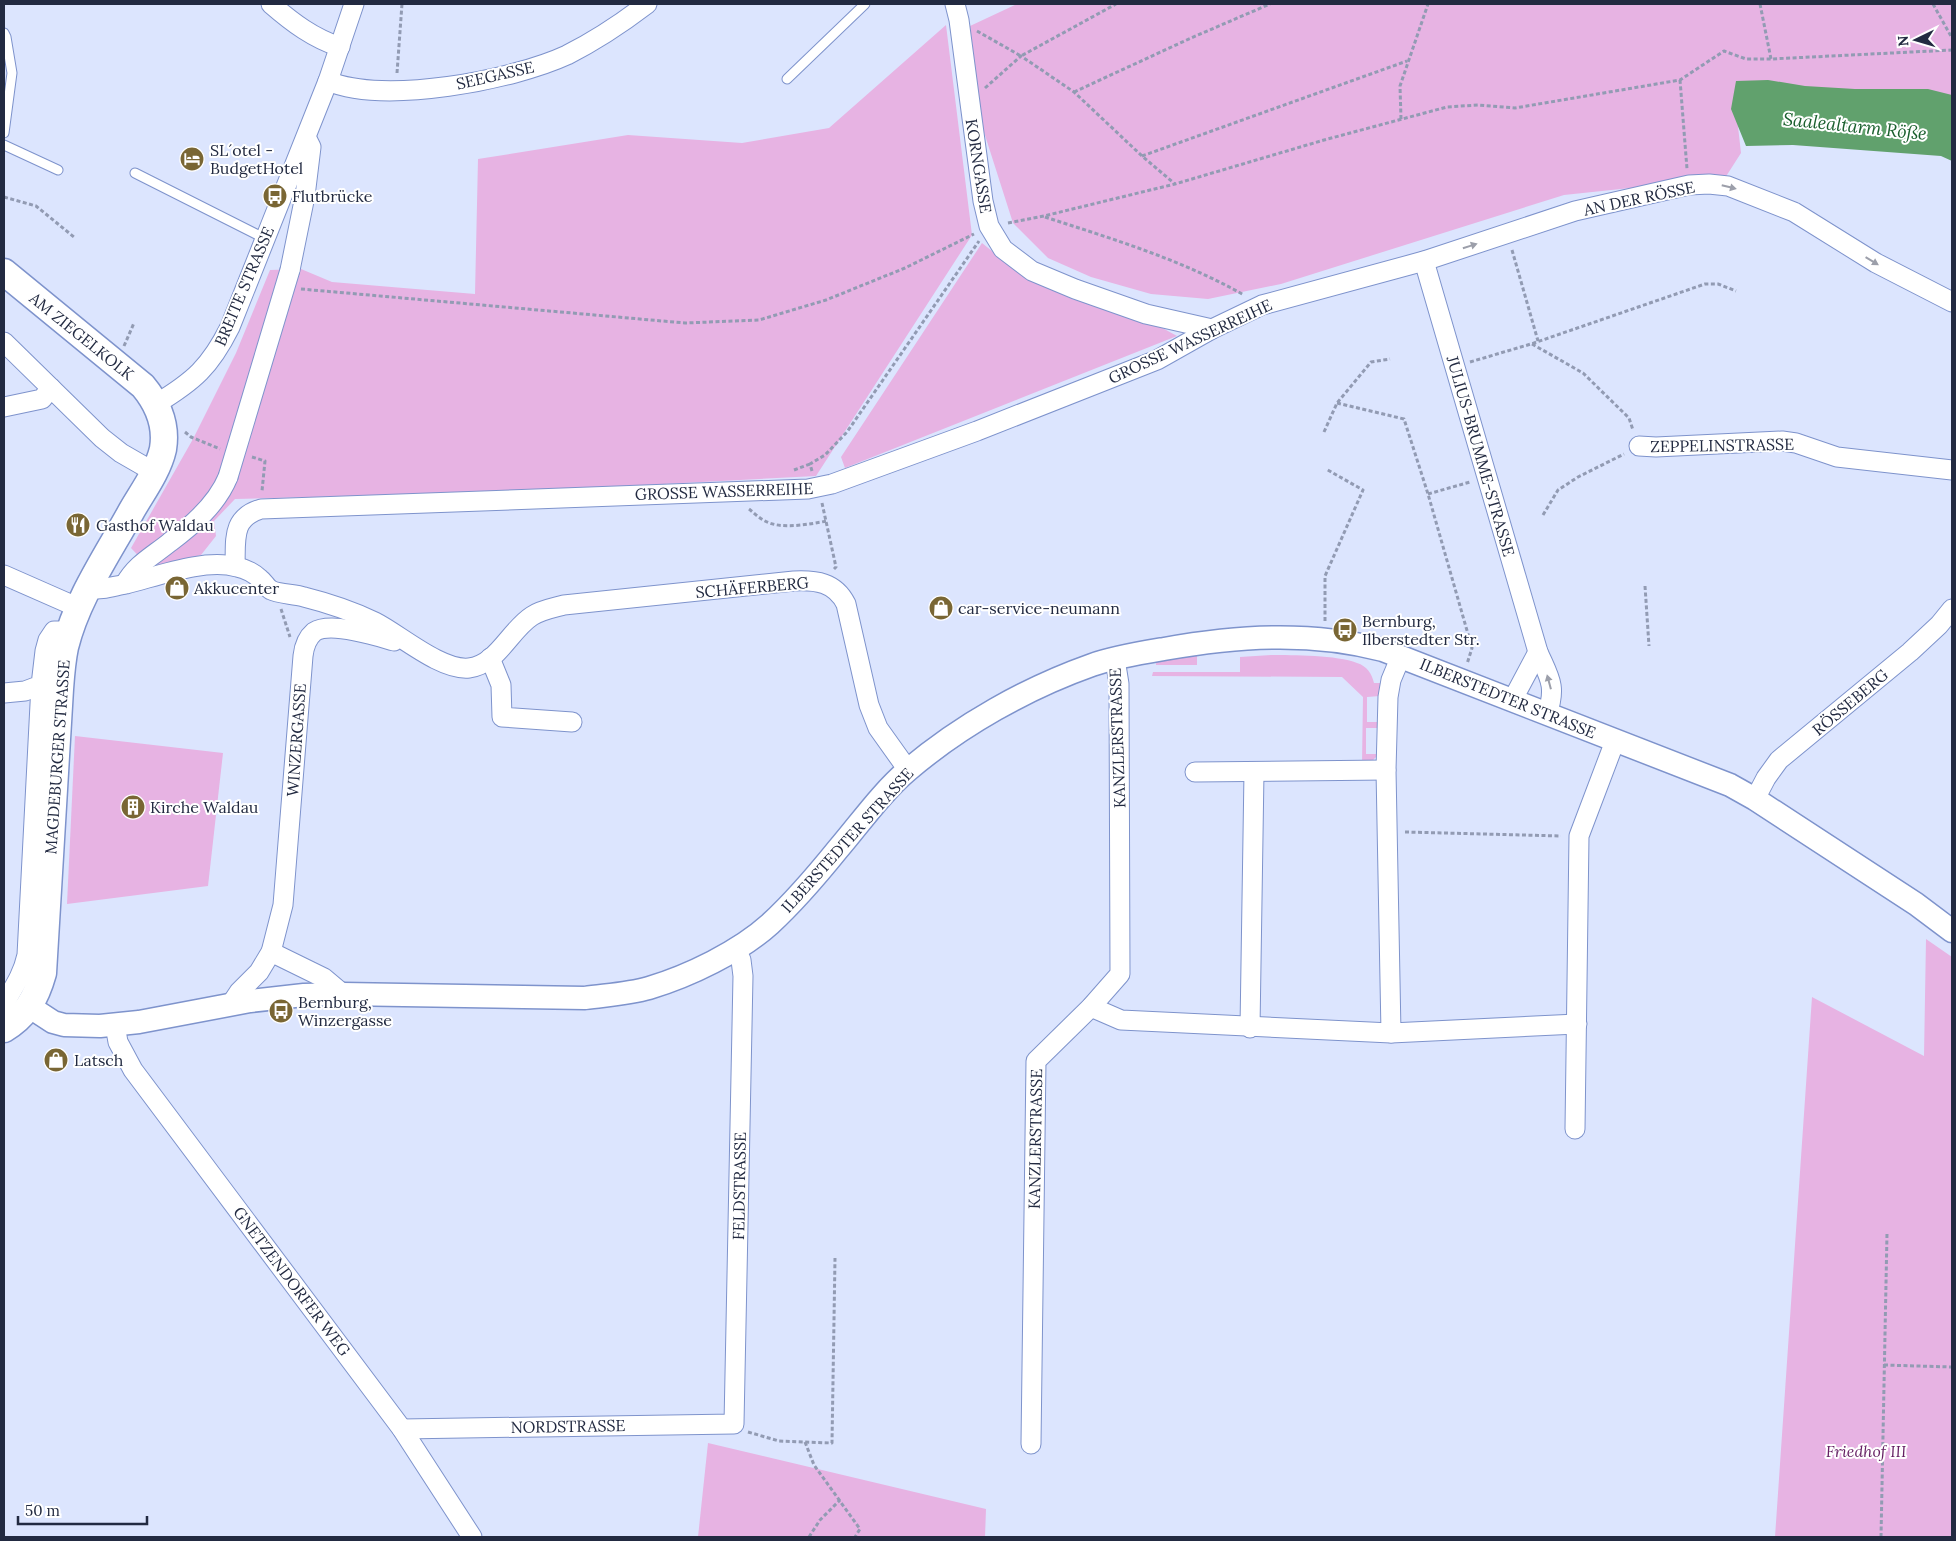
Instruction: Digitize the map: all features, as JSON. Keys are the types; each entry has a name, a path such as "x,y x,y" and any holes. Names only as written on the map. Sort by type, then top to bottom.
{"main road":[{"name":"AM ZIEGELKOLK","path":"4,272 127,372 143,386 156,404"},
{"name":"MAGDEBURGER STRASSE","path":"4,1029 15,1022 30,1007 38,991 43,973 62,659 79,609 154,472 163,449 162,421 156,404"}],"street":[{"path":"272,4 290,21 310,34 340,47"},
{"name":"BREITE STRASSE","path":"156,404 184,387 201,372 213,358 230,327 328,81 354,4"},
{"name":"SEEGASSE","path":"328,81 343,86 396,91 459,84 499,77 535,67 566,55 606,33 647,4"},
{"name":"KORNGASSE","path":"957,12 983,201 989,226 1003,249 1032,271 1075,289 1146,314 1212,329"},
{"path":"125,584 132,571 201,516 223,489 228,477 292,279 311,148 306,136"},
{"name":"AN DER RÖSSE","path":"1424,261 1575,211 1650,192 1689,185 1709,184 1728,186 1794,212 1876,263 1952,302"},
{"name":"GROSSE WASSERREIHE","path":"261,508 818,488 849,480 1156,360 1212,329 1262,305 1424,261"},
{"name":"JULIUS-BRUMME-STRASSE","path":"1424,261 1538,652 1551,684 1552,699 1547,714"},
{"path":"4,342 102,438 121,453 154,472"},
{"path":"4,407 42,399 51,388"},
{"name":"ZEPPELINSTRASSE","path":"1639,446 1656,447 1782,441 1796,443 1837,457 1952,470"},
{"path":"4,575 79,609 96,590 194,567 235,566 238,526 250,512 261,508"},
{"name":"SCHÄFERBERG","path":"235,566 249,571 260,578 271,590 329,603 377,623 414,648 461,668 475,667 490,658 532,616 546,609 564,605 794,581 823,583 834,588 842,596 846,604 869,705 878,728 908,770"},
{"name":"MAGDEBURGER STRASSE","path":"4,1004 18,984 27,955 41,685 48,640 54,631 79,609"},
{"name":"RÖSSEBERG","path":"1755,799 1766,778 1779,760 1910,652 1939,625 1952,609"},
{"name":"WINZERGASSE","path":"231,1004 239,992 259,972 272,952 283,905 303,656 307,640 318,630 336,628 377,636 414,648"},
{"name":"ILBERSTEDTER STRASSE","path":"30,1007 53,1022 64,1025 115,1025 231,1004 304,995 585,998 649,988 710,964 736,949 769,925 801,893 875,804 908,770 942,744 998,709 1049,683 1115,658 1202,643 1278,636 1325,638 1364,645 1401,656 1730,785 1755,799 1916,904 1952,931"},
{"path":"1513,699 1538,652"},
{"path":"1391,1033 1386,770 1388,696 1391,680 1401,656"},
{"path":"490,658 501,685 502,718 572,722"},
{"name":"KANZLERSTRASSE","path":"1032,1444 1036,1060 1091,1008 1120,974 1119,684 1115,658"},
{"path":"4,693 25,691 41,685"},
{"path":"1575,1129 1579,836 1615,741"},
{"path":"1195,772 1386,770"},
{"path":"1250,1028 1254,772"},
{"name":"FELDSTRASSE","path":"734,1424 743,976 741,960 736,949"},
{"path":"272,952 324,978 343,994"},
{"path":"1091,1008 1121,1020 1250,1028 1391,1033 1577,1024"},
{"name":"GNETZENDORFER WEG","path":"115,1025 118,1042 133,1070 402,1429 472,1537"},
{"name":"NORDSTRASSE","path":"402,1429 734,1424"}],"lane":[{"path":"786,78 865,4"},
{"path":"4,33 12,73 4,133"},
{"path":"4,145 58,170"},
{"path":"135,173 264,238"}],"path":[{"path":"396,91 402,4"},
{"path":"969,101 1020,56 1116,4"},
{"path":"1074,92 1270,4"},
{"path":"1401,119 1400,86 1428,4"},
{"path":"1760,4 1771,59"},
{"path":"1933,4 1952,38"},
{"path":"957,12 1074,92 1142,156 1175,184"},
{"path":"292,279 685,323 759,320 835,297 906,268 989,226 1044,216 1175,184 1324,140 1447,107 1478,105 1515,108 1680,80 1724,51 1746,59 1771,59 1952,50"},
{"path":"1142,156 1407,61"},
{"path":"1680,80 1686,162"},
{"path":"4,197 36,206 74,237"},
{"path":"1044,216 1145,250 1218,281 1262,305"},
{"path":"823,583 836,567 827,521 810,464 826,455 847,432 989,226"},
{"path":"1507,233 1538,341"},
{"path":"1454,366 1531,344 1705,284 1718,284 1736,291"},
{"path":"1531,344 1583,373 1597,386 1629,418 1639,446 1578,477 1558,490 1544,516"},
{"path":"1324,432 1337,402 1371,362 1390,359"},
{"path":"1337,402 1404,419 1428,494 1472,648 1467,663"},
{"path":"184,431 191,437 221,450"},
{"path":"247,456 265,461 261,508"},
{"path":"1325,638 1325,576 1363,490 1326,469"},
{"path":"1428,494 1472,482"},
{"path":"766,522 794,526 827,521"},
{"path":"1644,586 1649,646"},
{"path":"1387,832 1579,836"},
{"path":"1881,1537 1887,1233"},
{"path":"734,1424 751,1434 779,1441 832,1443 835,1258"},
{"path":"1884,1365 1952,1367"},
{"path":"805,1442 814,1464 860,1528 855,1537"},
{"path":"809,1537 820,1520 840,1500"}],"green space":[{"path":"1017,4 1952,4 1952,110 1735,100 1741,153 1725,178 1564,195 1281,284 1208,299 1151,294 1091,277 1048,258 1013,223 983,129 970,26"},
{"path":"946,25 972,235 816,476 510,492 235,499 214,521 216,536 201,555 151,569 131,548 193,439 236,353 270,270 301,269 332,282 475,294 478,159 628,135 742,143 829,128"},
{"path":"982,243 1013,268 1072,299 1135,313 1177,336 845,468 841,457"},
{"path":"1271,655 1315,656 1348,660 1364,666 1374,683 1380,683 1380,696 1367,697 1367,722 1380,722 1379,728 1366,728 1366,754 1379,754 1369,764 1362,764 1363,697 1342,677 1152,676 1153,672 1240,672 1240,657"},
{"path":"1197,656 1197,665 1156,665 1156,661"},
{"path":"75,736 223,753 208,886 67,904"},
{"name":"Friedhof III","path":"1926,939 1952,957 1952,1537 1775,1537 1812,997 1924,1056"},
{"path":"708,1443 986,1509 985,1537 698,1537"}],"water":[{"name":"Saalealtarm Röße","path":"1768,80 1805,86 1855,89 1928,89 1952,95 1952,161 1941,156 1793,145 1746,146 1731,109 1736,81"}],"place":[{"name":"SL´otel - BudgetHotel","path":"192,159"},
{"name":"Flutbrücke","path":"275,196"},
{"name":"Gasthof Waldau","path":"78,525"},
{"name":"Akkucenter","path":"177,588"},
{"name":"car-service-neumann","path":"941,608"},
{"name":"Bernburg, Ilberstedter Str.","path":"1345,630"},
{"name":"Kirche Waldau","path":"133,807"},
{"name":"Bernburg, Winzergasse","path":"281,1011"},
{"name":"Latsch","path":"56,1060"}]}
